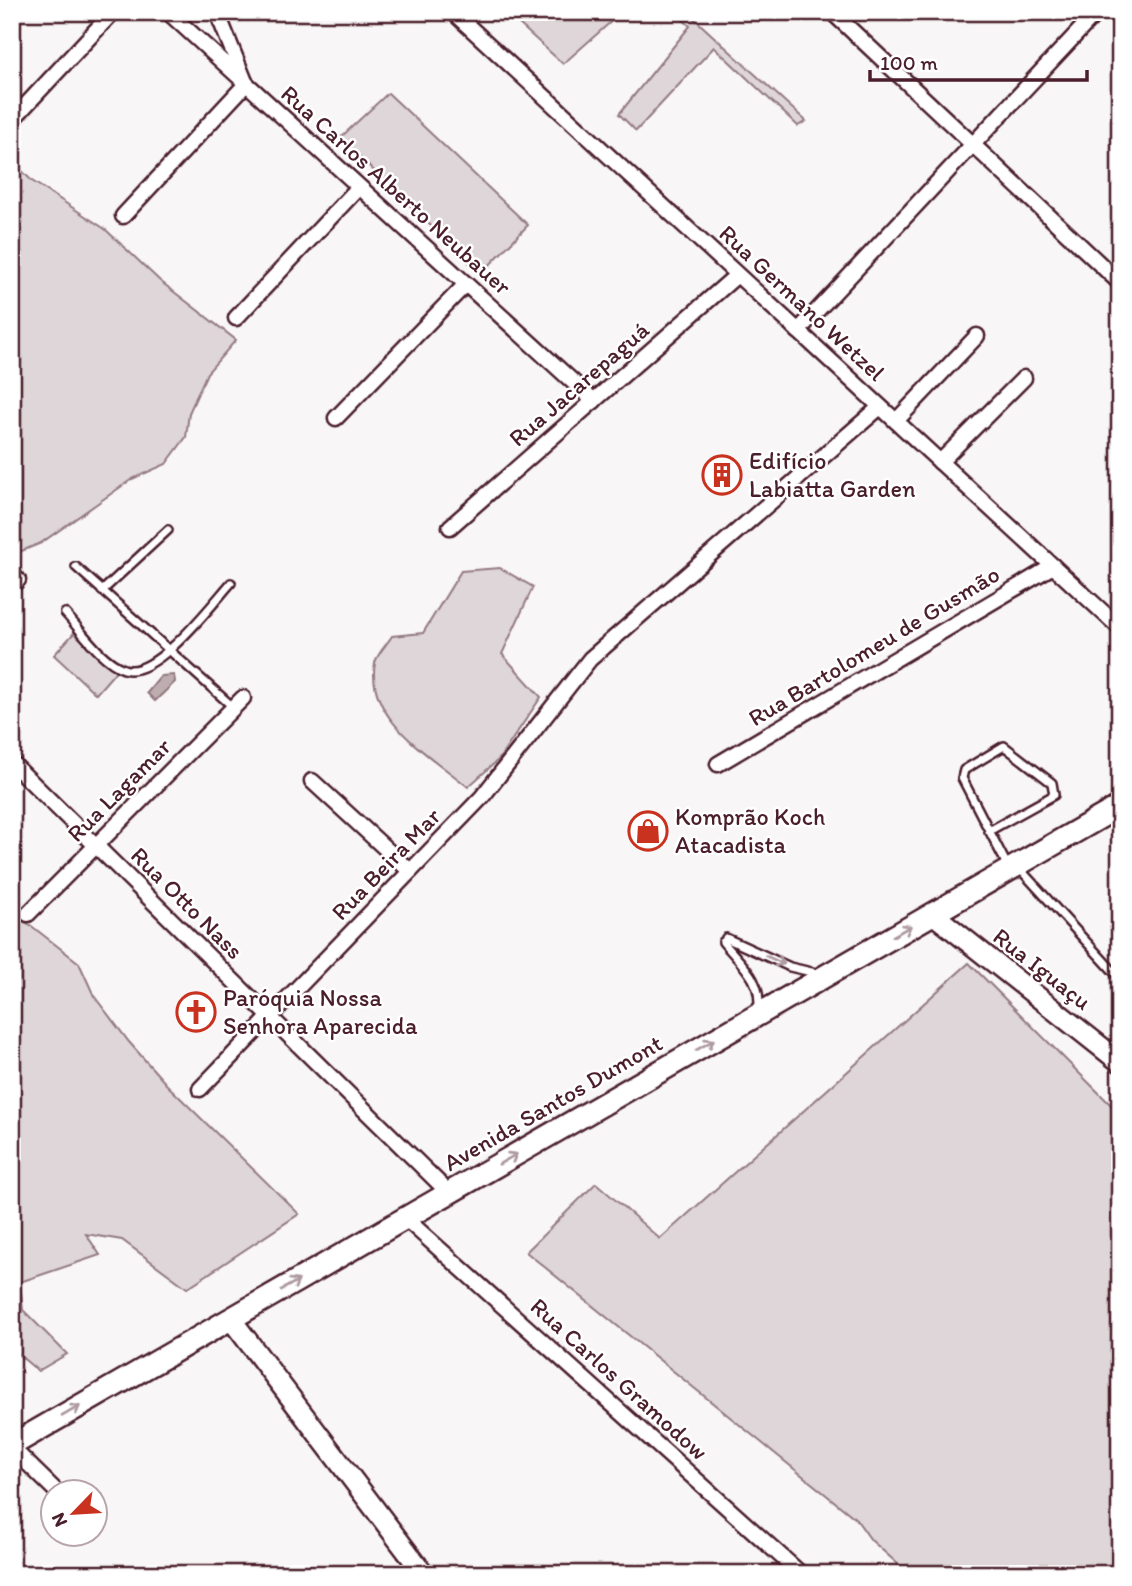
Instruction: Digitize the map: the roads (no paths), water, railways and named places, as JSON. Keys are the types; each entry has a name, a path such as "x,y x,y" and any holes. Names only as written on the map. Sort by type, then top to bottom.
{"main road":[{"name":"Avenida Santos Dumont","path":"12,1447 1120,806"},
{"name":"Rua Iguaçu","path":"933,914 1120,1062"},
{"path":"230,1319 424,1574"}],"street":[{"path":"12,120 113,12"},
{"name":"Rua Carlos Alberto Neubauer","path":"167,12 594,401"},
{"path":"123,216 246,84 217,12"},
{"name":"Rua Germano Wetzel","path":"453,12 1120,628"},
{"path":"832,12 1120,284"},
{"path":"798,331 1097,12"},
{"path":"236,318 359,187"},
{"name":"Rua Jacarepaguá","path":"450,527 737,275"},
{"path":"336,418 466,284"},
{"path":"896,421 977,336"},
{"path":"940,462 1024,378"},
{"name":"Rua Beira Mar","path":"200,1089 503,774 590,659 880,407"},
{"name":"Rua Bartolomeu de Gusmão","path":"718,764 1053,566"},
{"name":"Rua Lagamar","path":"28,915 238,703"},
{"name":"Rua Otto Nass","path":"12,762 449,1193"},
{"path":"312,781 410,871"},
{"name":"Rua Carlos Gramodow","path":"405,1218 801,1574"},
{"path":"12,1447 43,1478"}],"lane":[{"path":"102,591 168,530"},
{"path":"76,567 168,652 238,703"},
{"path":"65,613 109,660 125,669 136,670 168,652 231,583"},
{"path":"989,831 1054,795 1055,790 1052,783 1004,746 964,770 962,778 989,831 1013,868 1114,972"},
{"path":"757,1015 761,996 756,980 724,940 790,967 826,975"}],"place":[{"name":"Edifício Labiatta Garden","path":"722,475"},
{"name":"Komprão Koch Atacadista","path":"648,831"},
{"name":"Paróquia Nossa Senhora Aparecida","path":"196,1012"}]}
